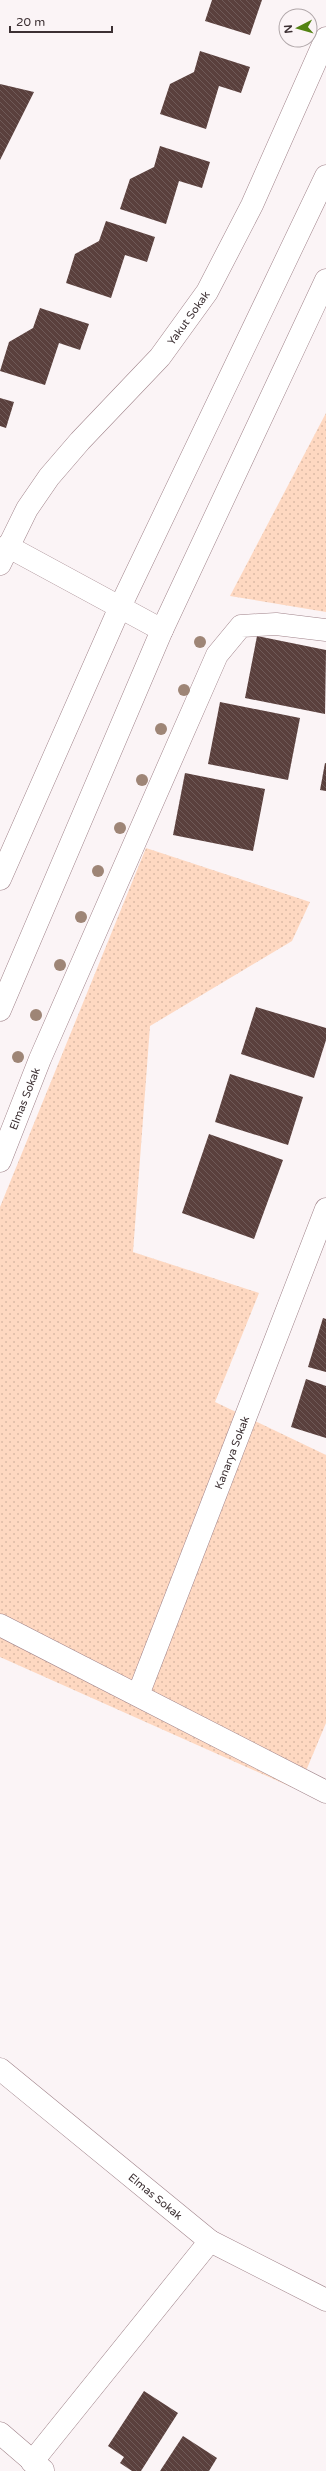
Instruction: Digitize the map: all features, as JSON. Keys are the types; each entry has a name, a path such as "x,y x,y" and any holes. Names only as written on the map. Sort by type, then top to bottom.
{"street":[{"name":"Yakut Sokak","path":"4,555 27,509 49,477 80,441 160,357 207,292 252,205 326,38"},
{"path":"0,879 120,607 326,176"},
{"path":"0,1010 162,630 326,280"},
{"path":"4,555 120,607 162,630"},
{"name":"Elmas Sokak","path":"0,1161 40,1059 217,655 241,626 276,624 326,630"},
{"name":"Kanarya Sokak","path":"138,1696 326,1209"},
{"path":"0,1625 326,1792"},
{"name":"Elmas Sokak","path":"0,2069 210,2241 326,2300"},
{"path":"0,2434 38,2466 210,2241"}],"shaded area":[{"path":"326,413 326,612 230,596"},
{"path":"146,848 310,902 292,941 150,1026 133,1252 259,1293 215,1402 326,1455 326,1723 298,1790 0,1657 0,1207"}],"building":[{"path":"212,0 262,0 250,35 205,21"},
{"path":"200,51 250,67 241,93 219,86 206,129 160,114 170,84 194,72"},
{"path":"0,84 34,92 0,160"},
{"path":"160,146 210,162 202,188 179,181 166,224 120,209 130,179 154,167"},
{"path":"106,221 155,237 147,262 125,255 111,298 66,283 75,254 99,241"},
{"path":"40,308 89,324 80,350 59,343 45,385 0,371 9,342 33,328"},
{"path":"0,398 14,402 6,428 0,426"},
{"path":"257,636 326,650 325,714 245,698"},
{"path":"220,702 300,718 288,780 208,764"},
{"path":"326,763 326,791 320,790"},
{"path":"185,773 265,789 253,851 173,835"},
{"path":"256,1007 326,1028 326,1040 314,1078 241,1054"},
{"path":"230,1074 303,1097 288,1145 215,1122"},
{"path":"209,1134 283,1160 254,1239 182,1213"},
{"path":"323,1318 326,1319 326,1372 308,1367"},
{"path":"306,1379 326,1386 326,1438 291,1427"},
{"path":"144,2391 178,2413 141,2471 132,2471 120,2463 124,2457 108,2446"},
{"path":"183,2436 217,2458 209,2471 160,2471"}]}
